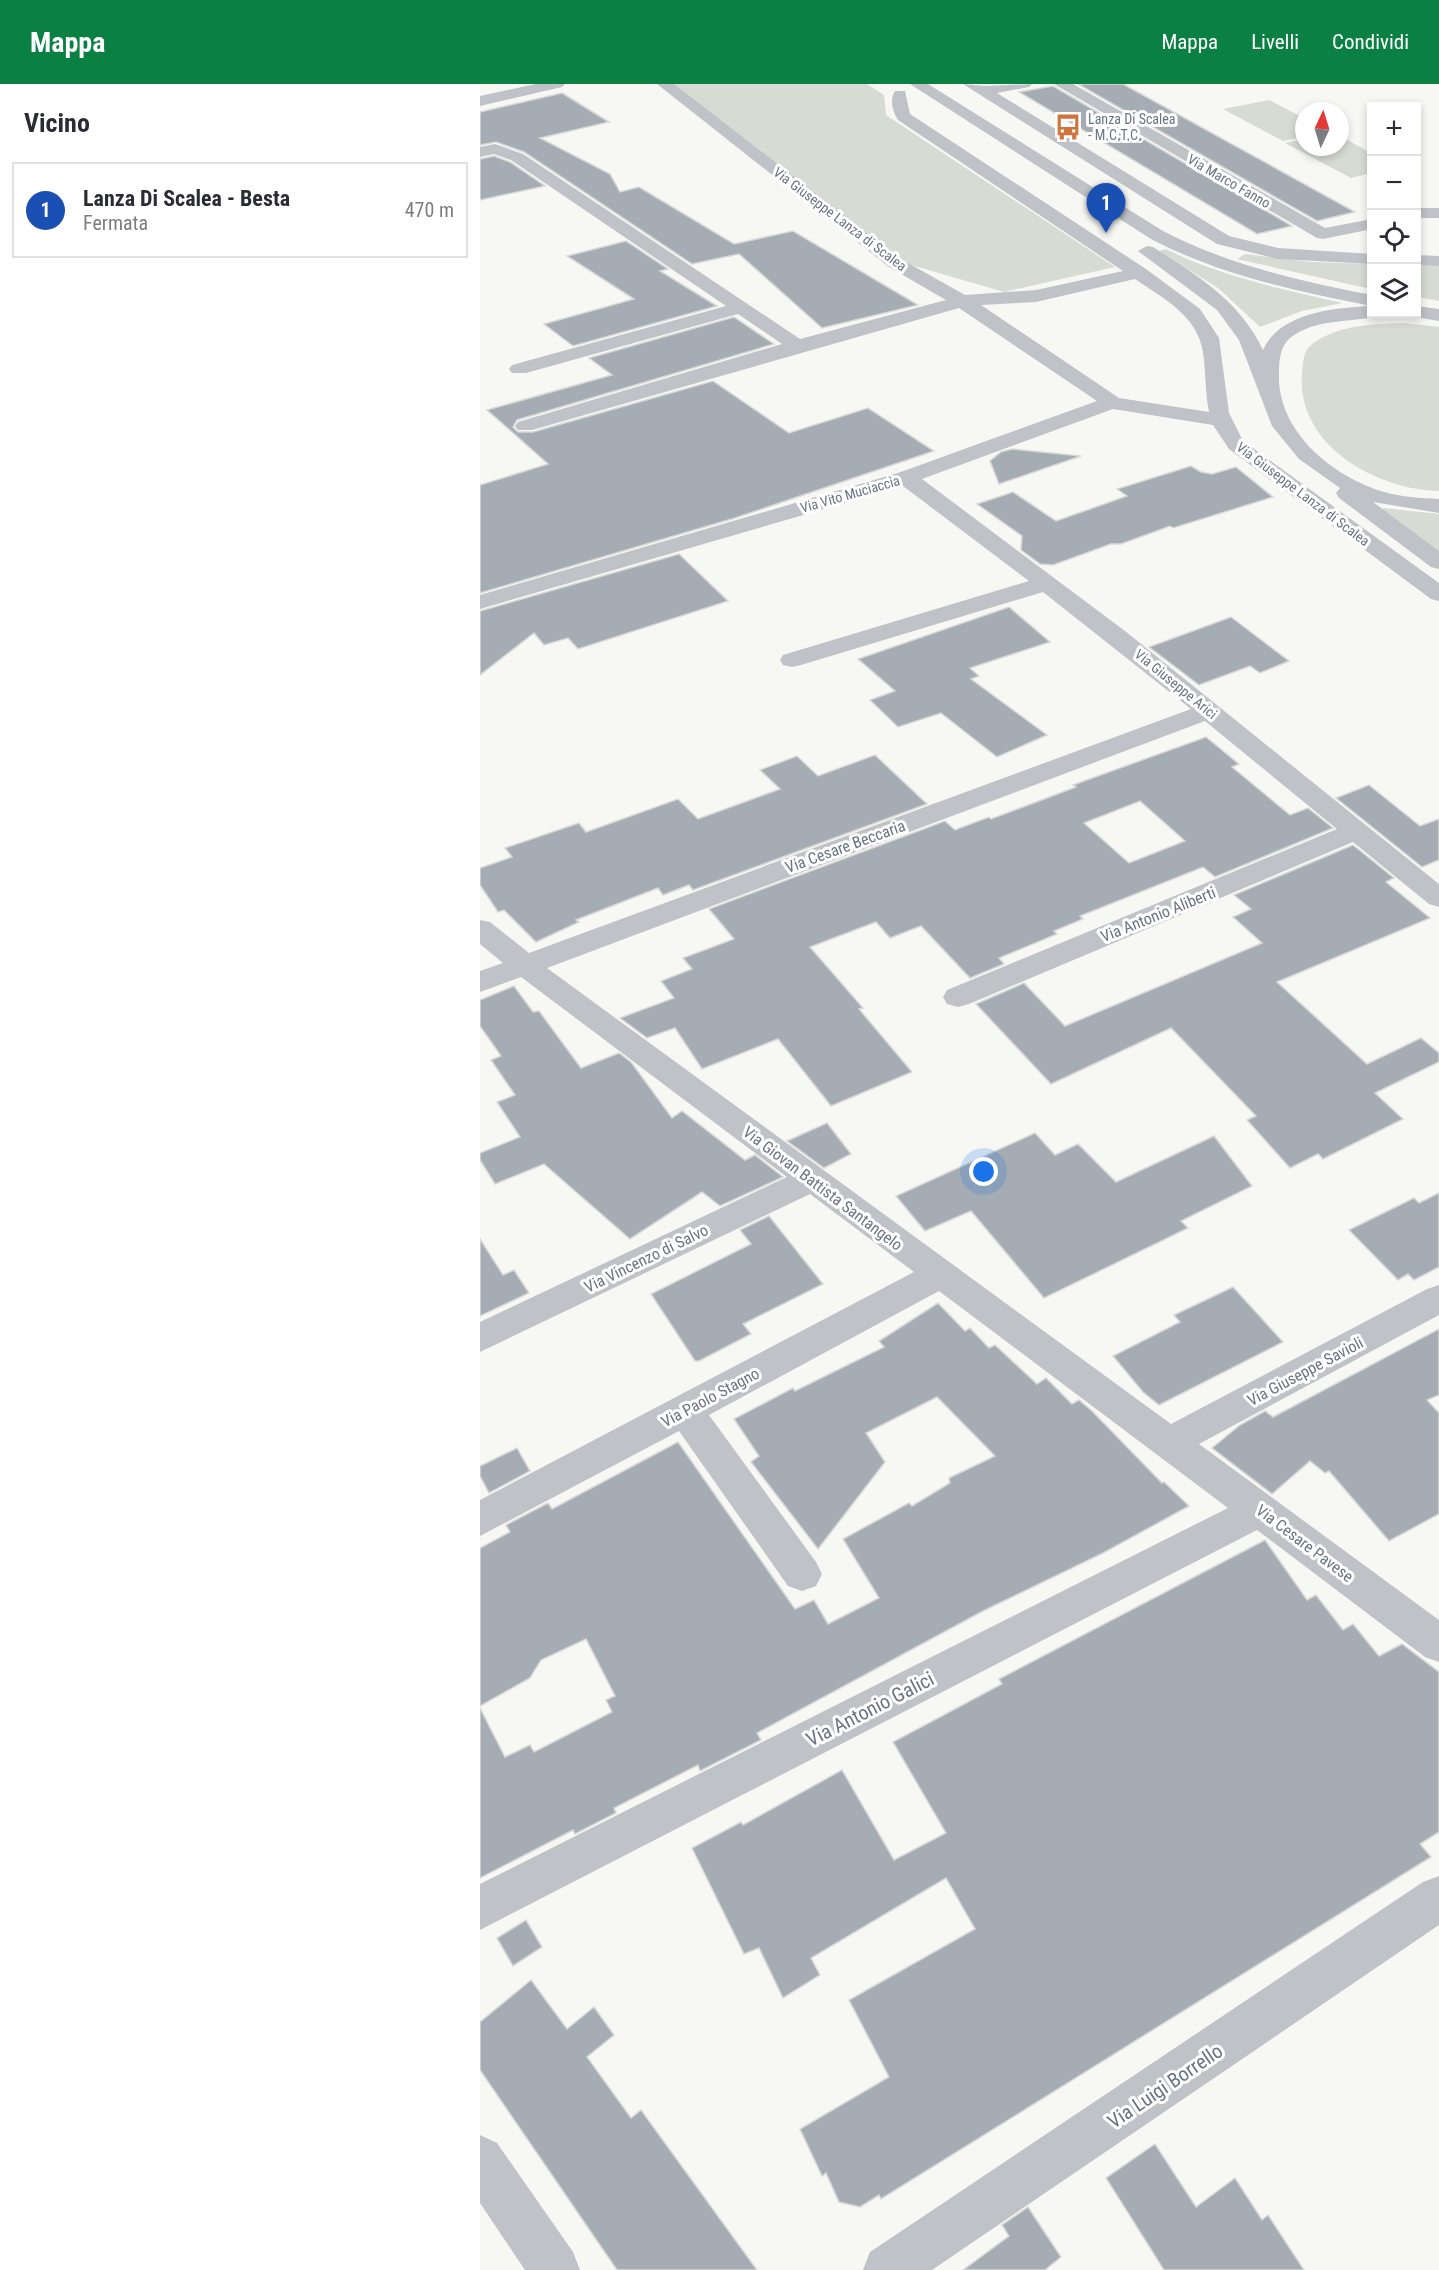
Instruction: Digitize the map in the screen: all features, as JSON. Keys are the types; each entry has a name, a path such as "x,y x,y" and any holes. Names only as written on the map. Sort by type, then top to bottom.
{"street":[{"path":"480,101 557,84"},
{"name":"Via Giuseppe Lanza di Scalea","path":"665,84 896,263 962,301 1113,403"},
{"path":"885,84 919,106"},
{"path":"918,84 1148,229 1182,248 1270,279 1367,300"},
{"path":"977,88 1024,84"},
{"name":"Via Marco Fanno","path":"1062,84 1323,234"},
{"path":"977,88 1223,240 1250,250 1367,259"},
{"name":"Via Giuseppe Lanza di Scalea","path":"900,94 900,110 904,117 1183,303 1203,325 1212,352 1215,405 1219,420 1236,445 1439,594"},
{"path":"480,152 495,149 517,157 797,346"},
{"path":"1421,213 1439,213"},
{"path":"1325,257 1323,234 1367,225"},
{"path":"1128,239 1200,285 1230,312 1248,337 1279,423 1304,452 1343,481 1370,494 1404,503 1439,506"},
{"path":"1421,260 1439,261"},
{"path":"525,426 797,346 962,301 1036,296 1140,273"},
{"path":"519,369 740,308"},
{"path":"1268,389 1272,349 1285,333 1321,320 1367,313"},
{"name":"Via Vito Muciaccia","path":"480,602 906,478 1084,411 1113,403 1219,420"},
{"name":"Via Giuseppe Lanza di Scalea","path":"1304,452 1368,510 1439,562"},
{"name":"Via Giuseppe Arici","path":"906,478 1048,583 1439,898"},
{"path":"792,660 1048,583"},
{"name":"Via Cesare Beccaria","path":"480,982 1209,711"},
{"name":"Via Antonio Aliberti","path":"958,997 1358,831"},
{"name":"Via Giovan Battista Santangelo","path":"480,929 939,1275 1170,1442"},
{"name":"Via Vincenzo di Salvo","path":"480,1338 812,1179"},
{"name":"Via Paolo Stagno","path":"480,1519 939,1275"},
{"name":"Via Giuseppe Savioli","path":"1170,1442 1439,1299"},
{"path":"685,1410 802,1574"},
{"name":"Via Cesare Pavese","path":"1170,1442 1439,1644"},
{"name":"Via Antonio Galici","path":"480,1908 1260,1510"},
{"name":"Via Luigi Borrello","path":"888,2270 1202,2061 1439,1898"},
{"path":"480,2160 555,2270"}],"shaded area":[{"path":"673,84 867,84 884,95 886,115 1115,267 1004,292 908,264"},
{"path":"1269,100 1295,113 1295,139 1283,141 1223,109"},
{"path":"1295,141 1295,148 1285,143"},
{"path":"1349,141 1367,151 1367,174 1351,178 1310,156 1349,156"},
{"path":"1166,249 1231,275 1343,303 1302,311 1260,327 1218,288 1159,251"},
{"path":"1245,254 1311,262 1367,264 1367,288 1237,259"},
{"path":"1421,265 1439,266 1439,301 1421,298"},
{"path":"1403,323 1439,327 1439,491 1415,489 1391,482 1345,459 1326,442 1312,422 1304,399 1303,362 1306,351 1311,345 1332,333 1355,327"},
{"path":"1383,508 1439,514 1439,551 1383,510"}],"building":[{"path":"1078,84 1123,84 1355,212 1317,221"},
{"path":"1053,86 1292,226 1257,234 1019,92"},
{"path":"562,93 609,122 540,138 610,174 620,192 639,187 734,244 793,231 918,305 822,328 739,254 692,264 524,152 496,142 480,145 480,112"},
{"path":"494,156 510,162 545,186 480,200 480,159"},
{"path":"626,241 668,269 660,271 717,306 573,346 544,324 634,299 567,256"},
{"path":"734,317 774,344 517,420 513,427 518,432 533,432 713,381 789,433 868,408 934,451 735,518 480,593 480,485 548,464 487,410 612,375 589,358"},
{"path":"1012,449 1081,456 999,484 990,461 1001,452"},
{"path":"1191,466 1201,472 1212,474 1236,467 1273,497 1173,528 1170,526 1121,544 1111,544 1053,565 1040,564 1021,550 1022,536 977,504 1013,492 1056,521 1127,496 1117,489"},
{"path":"679,554 728,601 578,649 568,638 544,645 534,633 480,675 480,611"},
{"path":"1009,607 1050,642 970,668 979,676 971,679 1047,735 997,757 941,713 898,727 870,700 895,691 858,659"},
{"path":"1231,617 1289,661 1260,673 1250,666 1199,685 1149,647"},
{"path":"1206,737 1239,764 1232,767 1290,815 1308,808 1333,828 1215,877 1203,867 1080,916 1083,919 1054,931 1057,934 999,958 1004,964 970,978 921,926 890,938 876,922 810,947 863,1008 859,1009 912,1072 831,1106 778,1039 702,1069 675,1028 647,1038 620,1018 674,998 661,981 692,969 683,958 734,939 709,909 945,821 955,830 1076,787 1073,785","holes":["1140,801 1185,841 1129,863 1084,823"]},
{"path":"875,755 927,804 693,890 689,885 663,895 658,888 576,920 579,922 536,942 504,910 498,912 480,885 480,868 512,857 505,848 579,823 586,832 678,799 698,819 780,789 760,770 797,756 818,776"},
{"path":"1369,785 1420,826 1439,819 1439,860 1422,867 1336,798"},
{"path":"1353,845 1394,878 1386,882 1430,918 1277,982 1367,1064 1421,1038 1439,1053 1439,1062 1375,1093 1403,1119 1323,1159 1318,1154 1290,1168 1247,1120 1256,1116 1171,1028 1051,1084 976,1004 1024,983 1065,1026 1262,943 1233,917 1251,909 1234,895"},
{"path":"514,986 533,1012 539,1011 581,1068 619,1053 631,1062 672,1118 682,1111 745,1160 755,1155 783,1177 720,1206 702,1192 630,1239 544,1164 495,1184 480,1160 480,1153 520,1137 497,1102 515,1095 491,1060 501,1056 480,1026 480,1000"},
{"path":"827,1123 851,1154 824,1168 787,1141"},
{"path":"1035,1133 1055,1155 1078,1144 1116,1182 1214,1136 1252,1186 1181,1221 1188,1228 1044,1298 971,1211 925,1231 896,1196"},
{"path":"1439,1193 1439,1267 1414,1280 1408,1274 1398,1280 1349,1230 1414,1198 1419,1203"},
{"path":"769,1216 823,1284 743,1324 751,1334 695,1361 651,1294 751,1244 740,1230"},
{"path":"480,1239 503,1275 514,1270 529,1293 480,1316"},
{"path":"1233,1287 1283,1342 1159,1405 1143,1392 1113,1356 1180,1322 1174,1315"},
{"path":"938,1303 965,1331 970,1328 989,1348 995,1345 1037,1384 1046,1378 1072,1404 1079,1400 1162,1483 1164,1482 1189,1506 1103,1553 983,1611 757,1733 761,1740 700,1771 698,1765 614,1808 616,1813 575,1834 573,1830 480,1878 480,1708 505,1757 530,1745 534,1752 612,1712 606,1700 615,1696 586,1639 541,1660 530,1678 480,1706 480,1548 510,1532 506,1525 548,1503 552,1509 678,1442 795,1609 814,1600 828,1624 879,1598 843,1539 909,1503 912,1506 950,1483 949,1478 995,1456 937,1397 866,1433 885,1462 818,1549 751,1462 759,1456 734,1419 793,1388 795,1391 884,1347 879,1341"},
{"path":"1439,1329 1439,1395 1427,1400 1439,1413 1439,1514 1389,1541 1329,1471 1325,1473 1310,1461 1272,1494 1212,1448 1240,1425 1265,1411 1273,1417"},
{"path":"517,1448 530,1471 489,1493 480,1476 480,1466"},
{"path":"1265,1540 1307,1600 1316,1595 1343,1630 1353,1624 1379,1656 1402,1644 1439,1672 1439,1832 1420,1844 1431,1857 881,2199 879,2195 860,2207 839,2202 826,2173 822,2176 800,2129 889,2077 849,2000 975,1929 946,1878 811,1958 820,1975 783,1998 759,1948 744,1954 692,1848 741,1822 743,1825 842,1770 894,1860 946,1833 893,1742 1002,1684 999,1679"},
{"path":"526,1920 542,1947 513,1966 497,1938"},
{"path":"531,1980 567,2029 594,2007 614,2035 587,2057 631,2118 641,2110 757,2270 617,2270 480,2070 480,2022"},
{"path":"1155,2144 1196,2207 1235,2178 1262,2220 1268,2215 1304,2270 1164,2270 1106,2178"},
{"path":"1028,2207 1061,2257 1045,2270 963,2270 1009,2236 1002,2225"}],"place":[{"name":"Lanza Di Scalea - M.C.T.C.","path":"1068,127"},
{"name":"Lanza Di Scalea - Besta","path":"1106,233"}]}
